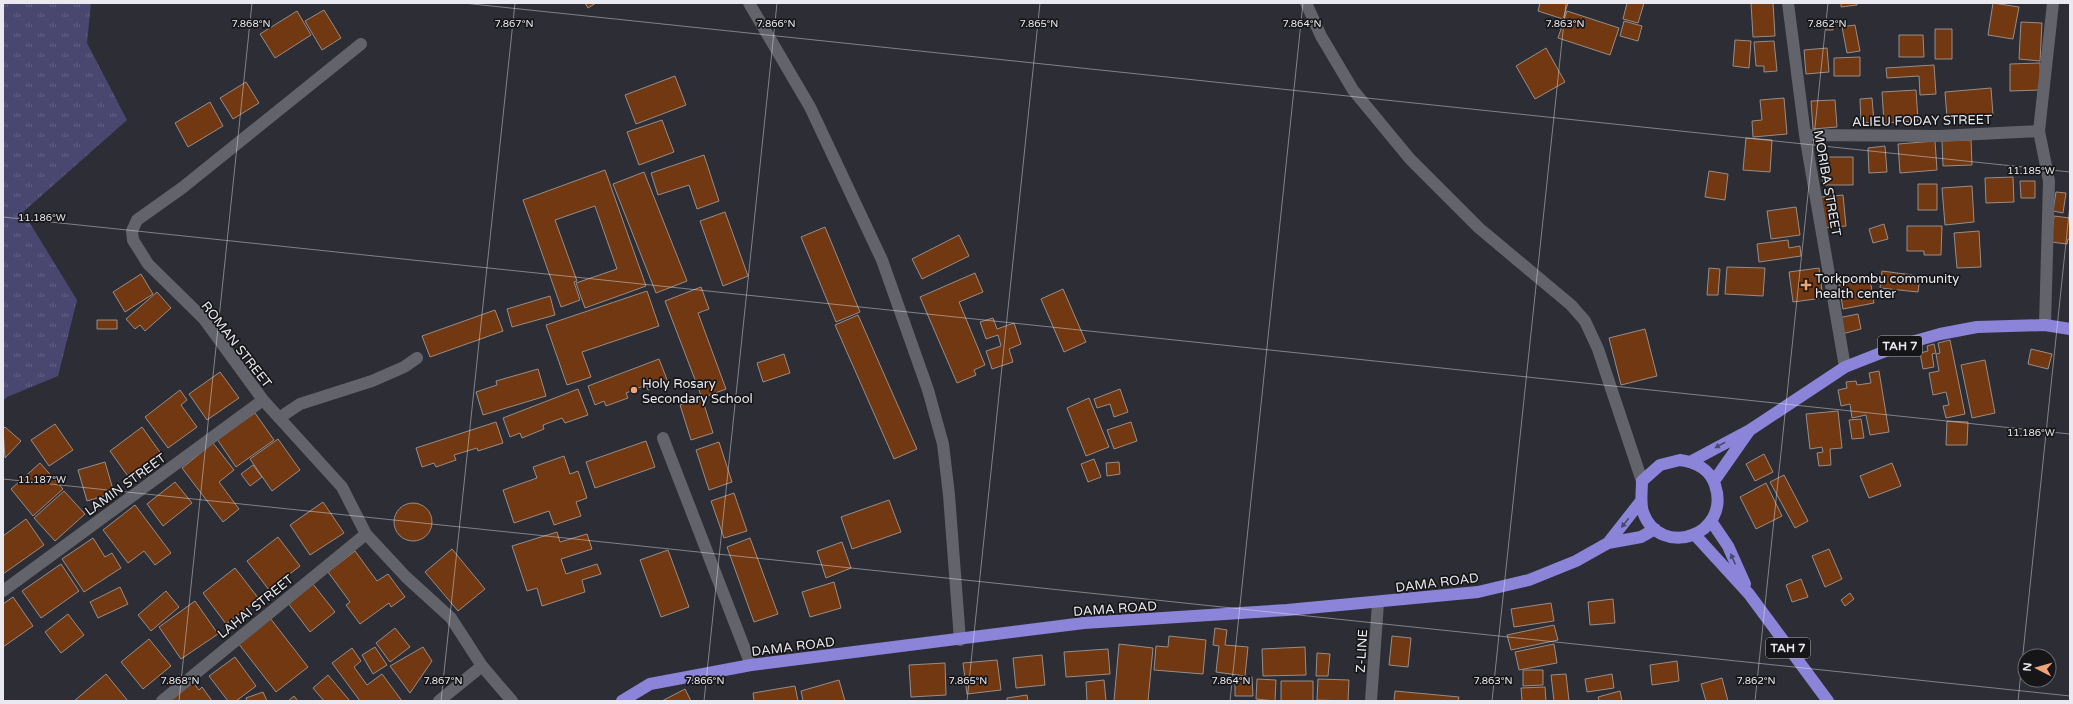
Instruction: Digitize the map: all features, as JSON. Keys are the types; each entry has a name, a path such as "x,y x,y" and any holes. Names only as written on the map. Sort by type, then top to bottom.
{"highway":[{"name":"TAH 7","path":"1690,462 1750,430 1845,367 1901,345 1940,334 1977,328 2045,325 2070,329"},
{"name":"TAH 7","path":"1714,481 1750,430"},
{"path":"1680,460 1690,462 1700,466 1714,481 1718,502 1711,521 1695,535 1685,538 1674,537 1655,529 1643,512 1641,502 1642,481 1660,465 1680,460"},
{"path":"1608,543 1641,502"},
{"name":"TAH 7","path":"1711,521 1728,546 1749,594"},
{"path":"1608,543 1641,537 1655,529"},
{"name":"TAH 7","path":"1695,535 1749,594 1828,701"},
{"name":"DAMA ROAD","path":"626,700 650,684 751,665 960,640 1084,623 1378,603 1478,592 1529,580 1576,561 1608,543"}],"street":[{"path":"749,3 810,107 882,260 928,390 943,444 945,458 960,640"},
{"path":"1306,3 1321,36 1353,90 1410,159 1479,228 1571,305 1585,321 1598,349 1642,481"},
{"name":"MORIBA STREET","path":"1788,3 1805,135 1845,367"},
{"path":"2045,325 2049,181 2039,131 2053,3"},
{"name":"ROMAN STREET","path":"361,44 182,188 137,220 132,231 133,240 148,264 204,319 263,400 342,488 366,534 402,572 451,618 482,666 512,701"},
{"name":"ALIEU FODAY STREET","path":"1805,135 1940,136 2039,131"},
{"path":"279,418 300,404 372,381 404,367 417,358"},
{"name":"LAMIN STREET","path":"3,591 263,400"},
{"path":"663,438 751,665"},
{"name":"LAHAI STREET","path":"162,701 366,534"},
{"name":"Z-LINE","path":"1372,701 1378,603"},
{"path":"439,701 482,666"}],"green space":[{"path":"3,3 91,3 87,43 127,120 23,212 77,300 58,376 7,397 3,401"}],"building":[{"path":"585,3 596,3 588,8"},
{"path":"1540,3 1568,3 1563,19 1538,11"},
{"path":"1627,3 1644,3 1638,23 1623,19"},
{"path":"1751,3 1773,3 1775,36 1753,37"},
{"path":"1841,3 1857,3 1857,5 1841,7"},
{"path":"1993,3 2019,7 2013,39 1988,35"},
{"path":"324,10 341,38 322,50 305,21"},
{"path":"297,11 311,35 275,58 260,34"},
{"path":"1567,11 1619,28 1610,55 1558,38"},
{"path":"1624,21 1642,26 1638,41 1620,36"},
{"path":"2021,22 2042,23 2040,61 2019,59"},
{"path":"1826,23 1833,23 1833,30 1826,30"},
{"path":"1855,25 1860,51 1847,53 1842,27"},
{"path":"1935,29 1952,29 1952,59 1935,59"},
{"path":"1899,35 1923,35 1924,57 1899,57"},
{"path":"1735,40 1751,41 1749,68 1733,66"},
{"path":"1774,41 1777,71 1764,72 1764,66 1756,66 1754,42"},
{"path":"1546,48 1565,82 1535,99 1516,66"},
{"path":"1827,48 1829,72 1806,74 1804,50"},
{"path":"1860,57 1860,76 1834,76 1834,58"},
{"path":"2040,63 2041,90 2010,91 2010,64"},
{"path":"1934,65 1936,94 1920,95 1919,76 1887,78 1886,68"},
{"path":"675,76 686,105 636,124 625,95"},
{"path":"246,82 259,103 233,119 220,98"},
{"path":"1991,88 1993,115 1947,118 1945,92"},
{"path":"1916,90 1918,121 1884,123 1882,92"},
{"path":"1784,98 1787,134 1753,137 1752,121 1762,120 1760,100"},
{"path":"1872,98 1874,122 1861,123 1860,99"},
{"path":"1835,100 1837,127 1813,129 1811,101"},
{"path":"210,102 223,126 188,147 175,123"},
{"path":"662,120 674,152 639,165 627,132"},
{"path":"1746,138 1772,140 1770,172 1743,170"},
{"path":"1971,140 1972,165 1943,166 1942,141"},
{"path":"1935,141 1937,170 1900,173 1898,144"},
{"path":"1885,146 1887,172 1869,173 1868,148"},
{"path":"704,155 719,201 697,209 689,185 658,195 651,173"},
{"path":"1823,157 1853,157 1853,185 1823,185"},
{"path":"605,170 646,286 585,308 576,283 617,269 595,206 555,220 577,281 574,282 580,300 561,307 523,200"},
{"path":"1709,171 1728,174 1725,200 1705,197"},
{"path":"644,172 687,281 656,293 613,184"},
{"path":"2013,177 2014,202 1986,203 1985,178"},
{"path":"2020,181 2035,181 2035,198 2021,198"},
{"path":"1918,184 1937,184 1937,210 1918,210"},
{"path":"1972,186 1974,222 1945,225 1942,188"},
{"path":"2056,192 2066,193 2063,213 2053,211"},
{"path":"1843,195 1846,226 1824,228 1821,197"},
{"path":"1796,207 1800,235 1771,239 1767,211"},
{"path":"725,212 748,276 723,286 700,221"},
{"path":"2054,216 2070,218 2070,240 2068,239 2067,244 2051,242"},
{"path":"1884,224 1888,239 1873,243 1869,229"},
{"path":"1907,226 1942,226 1941,255 1924,255 1924,251 1907,251"},
{"path":"825,227 860,312 836,322 801,237"},
{"path":"1979,231 1981,267 1957,268 1954,233"},
{"path":"959,235 969,256 922,279 912,259"},
{"path":"1788,240 1789,248 1800,246 1801,256 1759,262 1757,244"},
{"path":"1727,267 1765,268 1763,296 1725,294"},
{"path":"1709,268 1720,269 1718,295 1707,295"},
{"name":"Torkpombu community health center","path":"1819,268 1823,298 1793,302 1789,272"},
{"path":"1882,271 1920,276 1918,292 1880,288"},
{"path":"975,273 983,292 959,302 985,365 974,370 976,375 957,383 920,297"},
{"path":"141,274 153,294 125,312 113,292"},
{"path":"1870,279 1874,303 1843,309 1839,285"},
{"path":"701,287 709,309 698,313 726,389 702,398 665,301"},
{"path":"1063,289 1086,342 1064,352 1041,299"},
{"path":"647,291 659,326 582,352 591,377 567,385 546,325"},
{"path":"157,292 171,308 145,331 140,325 135,329 126,319"},
{"path":"550,296 555,315 512,327 507,309"},
{"path":"495,310 503,331 430,357 422,336"},
{"path":"1858,314 1861,329 1842,334 1838,318"},
{"path":"858,315 917,449 894,459 835,325"},
{"path":"993,318 997,329 1014,323 1021,344 1009,349 1013,362 992,369 986,351 1001,346 998,335 986,339 980,322"},
{"path":"97,320 117,320 117,329 97,329"},
{"path":"1645,329 1657,376 1621,385 1609,338"},
{"path":"1950,340 1965,414 1946,418 1943,406 1949,405 1946,392 1933,395 1929,373 1939,371 1936,354 1940,353 1938,343"},
{"path":"1934,344 1936,353 1932,354 1934,367 1923,369 1920,353 1928,351 1927,346"},
{"path":"2031,349 2052,354 2048,369 2028,364"},
{"path":"784,354 790,373 763,382 757,363"},
{"path":"659,359 668,382 648,390 646,385 626,393 628,398 606,406 604,401 595,405 588,386"},
{"path":"1985,360 1995,413 1972,418 1961,365"},
{"path":"538,369 546,396 483,415 476,392 497,385 496,381"},
{"path":"1879,371 1889,432 1870,435 1866,415 1852,418 1850,404 1841,406 1838,390 1847,388 1846,382 1856,381 1857,385 1871,383 1869,373"},
{"path":"220,372 239,398 207,420 189,394"},
{"path":"578,389 588,415 565,423 562,418 543,425 544,429 522,438 520,433 510,437 503,418"},
{"path":"1120,389 1128,412 1114,417 1110,404 1097,408 1094,399"},
{"path":"180,390 187,400 181,405 197,427 168,448 145,417"},
{"path":"702,398 713,433 691,440 680,405"},
{"path":"1089,398 1109,447 1086,456 1067,408"},
{"path":"1838,411 1842,448 1830,449 1831,465 1819,466 1817,453 1823,452 1822,447 1810,449 1806,414"},
{"path":"255,413 274,440 236,467 217,439"},
{"path":"1861,419 1864,438 1852,439 1849,420"},
{"path":"1947,421 1968,422 1967,445 1946,445"},
{"path":"496,422 503,443 478,451 477,448 454,455 456,460 436,467 434,463 422,467 416,448"},
{"path":"1131,422 1137,441 1114,449 1107,430"},
{"path":"55,424 73,450 49,466 31,440"},
{"path":"5,427 21,441 5,458 3,429"},
{"path":"142,427 162,455 130,479 110,451"},
{"path":"278,439 300,470 272,491 250,459"},
{"path":"646,441 655,467 595,488 586,462"},
{"path":"719,442 732,482 709,490 696,450"},
{"path":"213,443 234,470 219,482 239,509 223,522 182,468"},
{"path":"1764,454 1773,472 1755,481 1746,464"},
{"path":"564,456 570,474 578,471 587,498 576,502 581,516 554,525 549,511 514,523 503,490 537,478 533,467"},
{"path":"1094,459 1101,477 1088,482 1081,464"},
{"path":"105,462 114,493 87,501 78,470"},
{"path":"1119,462 1120,474 1107,476 1106,463"},
{"path":"40,463 63,489 33,516 11,489"},
{"path":"1892,463 1901,486 1869,498 1860,476"},
{"path":"253,465 262,477 250,486 241,474"},
{"path":"1784,475 1808,521 1795,528 1770,482"},
{"path":"175,482 192,503 163,526 147,504"},
{"path":"1766,483 1782,516 1756,529 1740,497"},
{"path":"64,491 85,514 55,541 34,518"},
{"path":"734,493 747,531 724,538 711,501"},
{"path":"889,500 901,532 852,549 841,517"},
{"path":"323,502 344,533 310,555 290,525"},
{"path":"409,503 417,503 427,508 431,515 431,529 427,536 417,541 409,541 399,536 397,533 394,526 394,518 399,508 402,506"},
{"path":"135,505 171,553 155,565 144,551 128,563 103,530"},
{"path":"26,519 44,545 3,574 3,536"},
{"path":"557,532 560,542 587,534 592,549 561,559 566,574 597,564 601,574 582,580 585,592 542,606 537,588 527,591 512,546"},
{"path":"278,537 300,566 269,590 247,561"},
{"path":"93,538 105,557 112,553 121,568 84,592 62,559"},
{"path":"750,538 778,614 754,622 727,547"},
{"path":"842,542 851,568 826,578 817,551"},
{"path":"452,549 485,589 458,611 425,572"},
{"path":"1829,549 1842,579 1825,587 1812,556"},
{"path":"668,550 689,607 661,617 640,560"},
{"path":"355,551 377,581 388,574 405,597 391,607 389,603 360,624 346,605 350,602 328,572"},
{"path":"61,564 79,591 41,618 22,591"},
{"path":"235,568 259,599 226,624 203,593"},
{"path":"1801,579 1808,597 1792,602 1786,585"},
{"path":"834,582 841,608 810,617 802,592"},
{"path":"313,584 335,612 310,632 288,603"},
{"path":"120,587 128,604 98,618 90,602"},
{"path":"166,591 179,607 151,631 138,615"},
{"path":"1850,593 1854,599 1845,606 1841,600"},
{"path":"13,597 33,626 3,647 3,604"},
{"path":"1613,599 1615,623 1590,625 1588,602"},
{"path":"195,601 218,634 181,659 159,627"},
{"path":"1551,603 1554,621 1514,627 1511,609"},
{"path":"68,614 84,635 61,653 45,632"},
{"path":"270,618 308,667 276,692 238,643"},
{"path":"1554,625 1558,640 1511,650 1507,635"},
{"path":"395,628 410,647 390,662 376,643"},
{"path":"1215,628 1227,630 1225,645 1248,647 1245,676 1216,672 1219,646 1213,645"},
{"path":"1169,636 1206,640 1203,674 1154,670 1156,646 1168,647"},
{"path":"1392,636 1411,638 1408,667 1389,665"},
{"path":"149,639 171,666 143,689 121,662"},
{"path":"1119,644 1153,648 1148,701 1114,701"},
{"path":"1554,644 1557,663 1519,670 1515,652"},
{"path":"375,647 387,665 373,674 362,655"},
{"path":"423,647 432,661 410,693 390,666"},
{"path":"1305,647 1306,675 1263,676 1262,649"},
{"path":"352,648 361,661 354,667 367,685 382,674 402,701 360,701 332,663"},
{"path":"1108,649 1110,674 1066,677 1064,652"},
{"path":"1317,653 1330,654 1328,676 1316,676"},
{"path":"1042,655 1045,685 1016,688 1013,658"},
{"path":"235,657 256,686 236,701 228,701 209,676"},
{"path":"997,660 1001,690 967,694 963,663"},
{"path":"1677,661 1679,681 1652,685 1650,665"},
{"path":"945,663 946,695 911,697 909,665"},
{"path":"1523,670 1543,670 1543,685 1523,686"},
{"path":"106,674 128,701 74,701"},
{"path":"1566,674 1569,701 1554,701 1551,675"},
{"path":"1612,674 1614,688 1587,692 1585,679"},
{"path":"328,675 350,701 324,701 313,688"},
{"path":"1235,677 1252,677 1253,696 1235,696"},
{"path":"190,678 199,690 202,687 212,701 159,701"},
{"path":"1722,678 1728,701 1706,701 1701,684"},
{"path":"1257,679 1276,680 1275,701 1256,699"},
{"path":"1318,679 1349,680 1348,701 1317,700"},
{"path":"839,680 845,701 803,701 801,691"},
{"path":"1104,680 1106,701 1087,701 1086,682"},
{"path":"1281,681 1313,681 1313,701 1281,701"},
{"path":"795,686 798,701 754,701 753,693"},
{"path":"1545,687 1546,701 1522,701 1521,688"},
{"path":"685,689 691,701 662,701"},
{"path":"1395,691 1459,697 1458,701 1394,701"},
{"path":"1620,691 1622,701 1599,701 1598,697"},
{"path":"263,692 267,701 247,701 246,698"},
{"path":"1027,695 1028,701 1007,701 1007,698"},
{"path":"294,696 298,701 288,701"}],"place":[{"name":"Torkpombu community health center","path":"1806,285"},
{"name":"Holy Rosary Secondary School","path":"634,390"}]}
